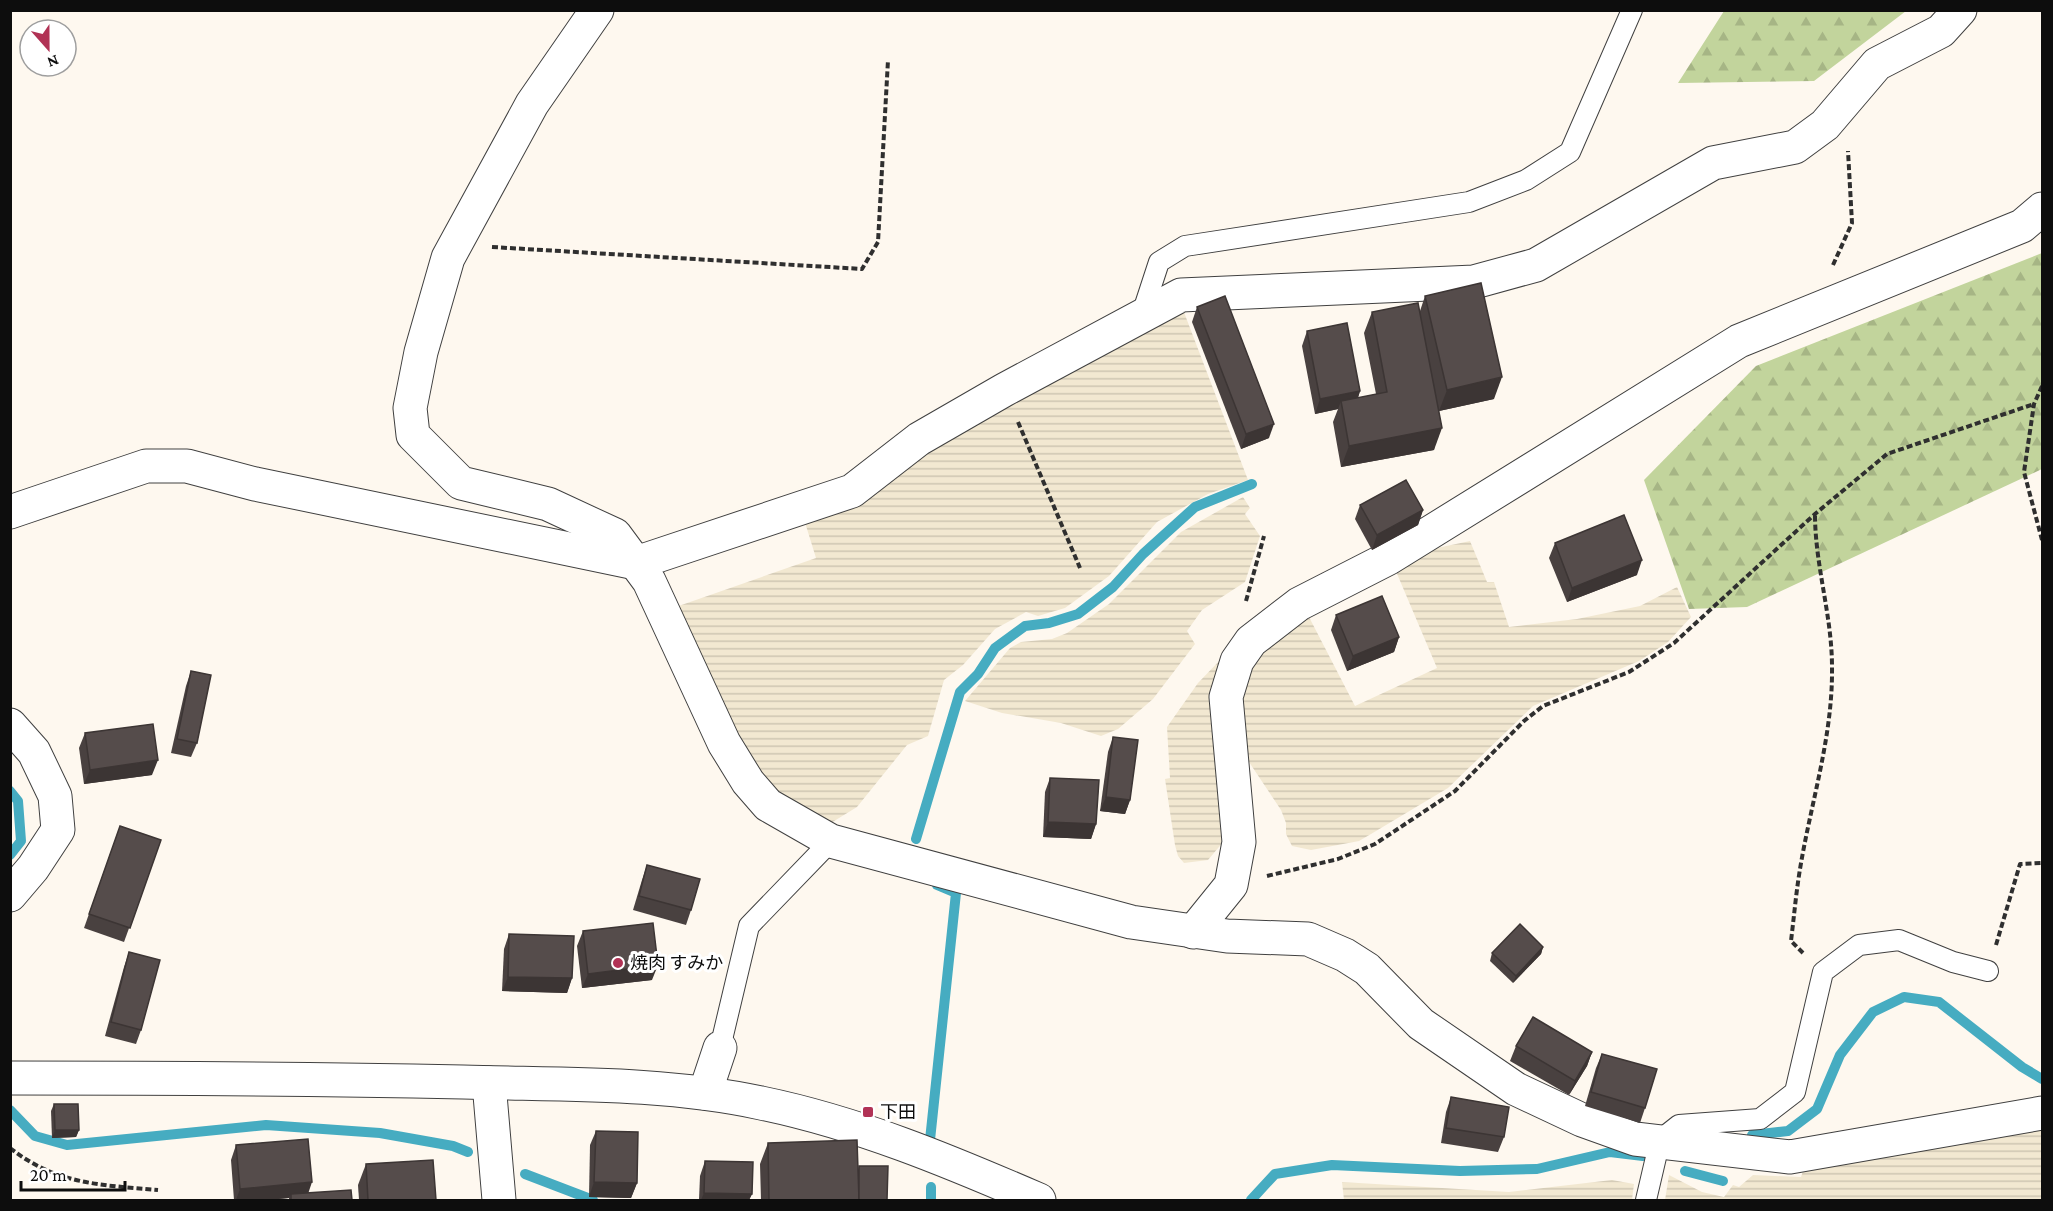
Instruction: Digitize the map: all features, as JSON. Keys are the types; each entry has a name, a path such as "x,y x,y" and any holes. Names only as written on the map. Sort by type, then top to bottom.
{"street":[{"path":"597,10 532,104 448,258 421,352 410,408 413,435 461,483 548,504 615,535 649,581 724,743 748,782 768,805 831,841 1131,922 1193,932 1308,939 1345,955 1367,969 1420,1024 1516,1089 1582,1120 1635,1139 1790,1156 2043,1113"},
{"path":"10,512 146,466 187,466 255,484 636,563 852,491 919,439 1004,390 1181,295 1474,282 1536,265 1713,163 1795,147 1825,125 1877,64 1941,31 1960,10"},
{"path":"1193,932 1231,885 1239,842 1226,698 1237,661 1251,641 1299,604 1389,558 1739,341 2022,226 2043,209"},
{"path":"10,725 34,752 56,796 58,830 33,868 10,895"},
{"path":"705,1093 720,1048"},
{"path":"10,1078 292,1079 643,1086 705,1093 763,1103 842,1124 939,1157 1039,1200"},
{"path":"489,1083 499,1200"}],"lane":[{"path":"1141,317 1159,262 1185,246 1469,202 1526,180 1570,152 1632,10"},
{"path":"720,1048 749,926 831,841"},
{"path":"1646,1200 1660,1140 1679,1125 1760,1119 1795,1092 1823,972 1859,945 1899,940 1953,962 1988,971"}],"path":[{"path":"455,245 862,269 878,242 888,60"},
{"path":"1827,275 1839,255 1852,223 1851,173 1841,106"},
{"path":"2043,386 2034,404 2024,472 2043,540"},
{"path":"1004,390 1080,568"},
{"path":"1231,885 1338,859 1375,844 1455,791 1524,721 1543,706 1629,672 1674,643 1815,514 1887,454 2034,404"},
{"path":"1815,514 1815,549 1827,605 1832,667 1830,720 1800,870 1791,941 1823,972"},
{"path":"1988,971 2020,864 2043,863"},
{"path":"10,1148 60,1178 101,1185 158,1190"}],"shaded area":[{"path":"1182,307 1248,480 1208,494 1157,522 1109,576 1065,608 1038,616 1026,612 995,629 963,665 944,680 928,736 907,745 857,807 826,826 751,774 670,609 816,558 803,516"},
{"path":"1243,497 1250,508 1245,514 1260,536 1245,582 1202,610 1187,631 1195,644 1153,699 1118,729 1101,736 1061,723 1002,713 965,701 1010,648 1021,642 1052,639 1067,633 1109,604 1181,532"},
{"path":"1470,541 1487,582 1494,582 1509,627 1577,619 1640,606 1677,587 1691,617 1668,642 1639,661 1533,706 1448,788 1359,841 1311,850 1292,846 1286,834 1286,823 1281,810 1243,753 1241,682 1262,650 1309,617 1355,706 1437,668 1395,569 1423,551"},
{"path":"1224,656 1224,841 1208,860 1184,863 1178,856 1175,845 1165,779 1170,778 1167,727 1198,683"},
{"path":"2042,1127 2042,1200 1665,1200 1669,1175 1702,1192 1724,1197 1733,1185 1739,1187 1753,1175 1801,1177 1805,1165"},
{"path":"1612,1180 1634,1184 1632,1200 1344,1200 1342,1182 1509,1192"}],"green space":[{"path":"1724,11 1906,11 1814,81 1678,83"},
{"path":"2042,253 2042,469 1747,607 1689,609 1644,480 1756,366"}],"building":[{"path":"1481,283 1502,377 1447,390 1425,296"},
{"path":"1225,296 1274,424 1246,434 1197,307"},
{"path":"1418,303 1442,428 1349,446 1341,401 1387,392 1372,312"},
{"path":"1347,323 1360,391 1320,399 1307,331"},
{"path":"1406,480 1423,510 1377,535 1360,505"},
{"path":"1624,515 1642,560 1572,588 1555,543"},
{"path":"1382,596 1399,637 1353,656 1336,615"},
{"path":"191,671 211,675 197,743 177,739"},
{"path":"153,724 158,760 90,770 85,733"},
{"path":"1113,737 1138,740 1130,800 1106,797"},
{"path":"1050,778 1099,780 1096,824 1048,822"},
{"path":"120,826 161,840 130,928 89,914"},
{"path":"647,865 700,879 691,910 639,896"},
{"path":"653,923 658,965 588,974 583,931"},
{"path":"1520,924 1543,947 1516,976 1492,953"},
{"path":"509,934 574,936 572,978 508,977"},
{"path":"129,952 160,960 141,1030 111,1022"},
{"path":"1533,1017 1592,1052 1575,1081 1516,1046"},
{"path":"1602,1054 1657,1069 1645,1108 1591,1092"},
{"path":"1451,1097 1509,1107 1504,1137 1446,1128"},
{"path":"54,1104 78,1104 79,1130 55,1130"},
{"path":"596,1131 638,1132 637,1183 594,1182"},
{"path":"308,1139 312,1182 240,1189 236,1145"},
{"path":"857,1140 859,1200 769,1200 768,1143"},
{"path":"433,1160 436,1200 368,1200 366,1164"},
{"path":"705,1161 753,1162 752,1194 704,1193"},
{"path":"859,1166 888,1166 887,1200 859,1200"},
{"path":"351,1190 352,1200 291,1200 291,1194"}],"waterway":[{"path":"916,839 960,692 978,674 995,648 1025,626 1049,623 1078,614 1113,587 1143,554 1195,507 1252,484"},
{"path":"10,791 18,801 21,841 10,855"},
{"path":"930,1140 956,893 937,885"},
{"path":"1752,1135 1788,1131 1817,1109 1840,1055 1873,1012 1904,997 1939,1002 2022,1067 2042,1079"},
{"path":"10,1110 35,1136 67,1145 266,1125 380,1133 453,1146 468,1152"},
{"path":"1251,1200 1275,1174 1332,1165 1460,1171 1537,1169 1610,1152 1643,1156"},
{"path":"1685,1171 1723,1181"},
{"path":"525,1174 593,1200"},
{"path":"931,1187 931,1200"}],"place":[{"name":"焼肉 すみか","path":"618,963"},
{"name":"下田","path":"868,1112"}]}
